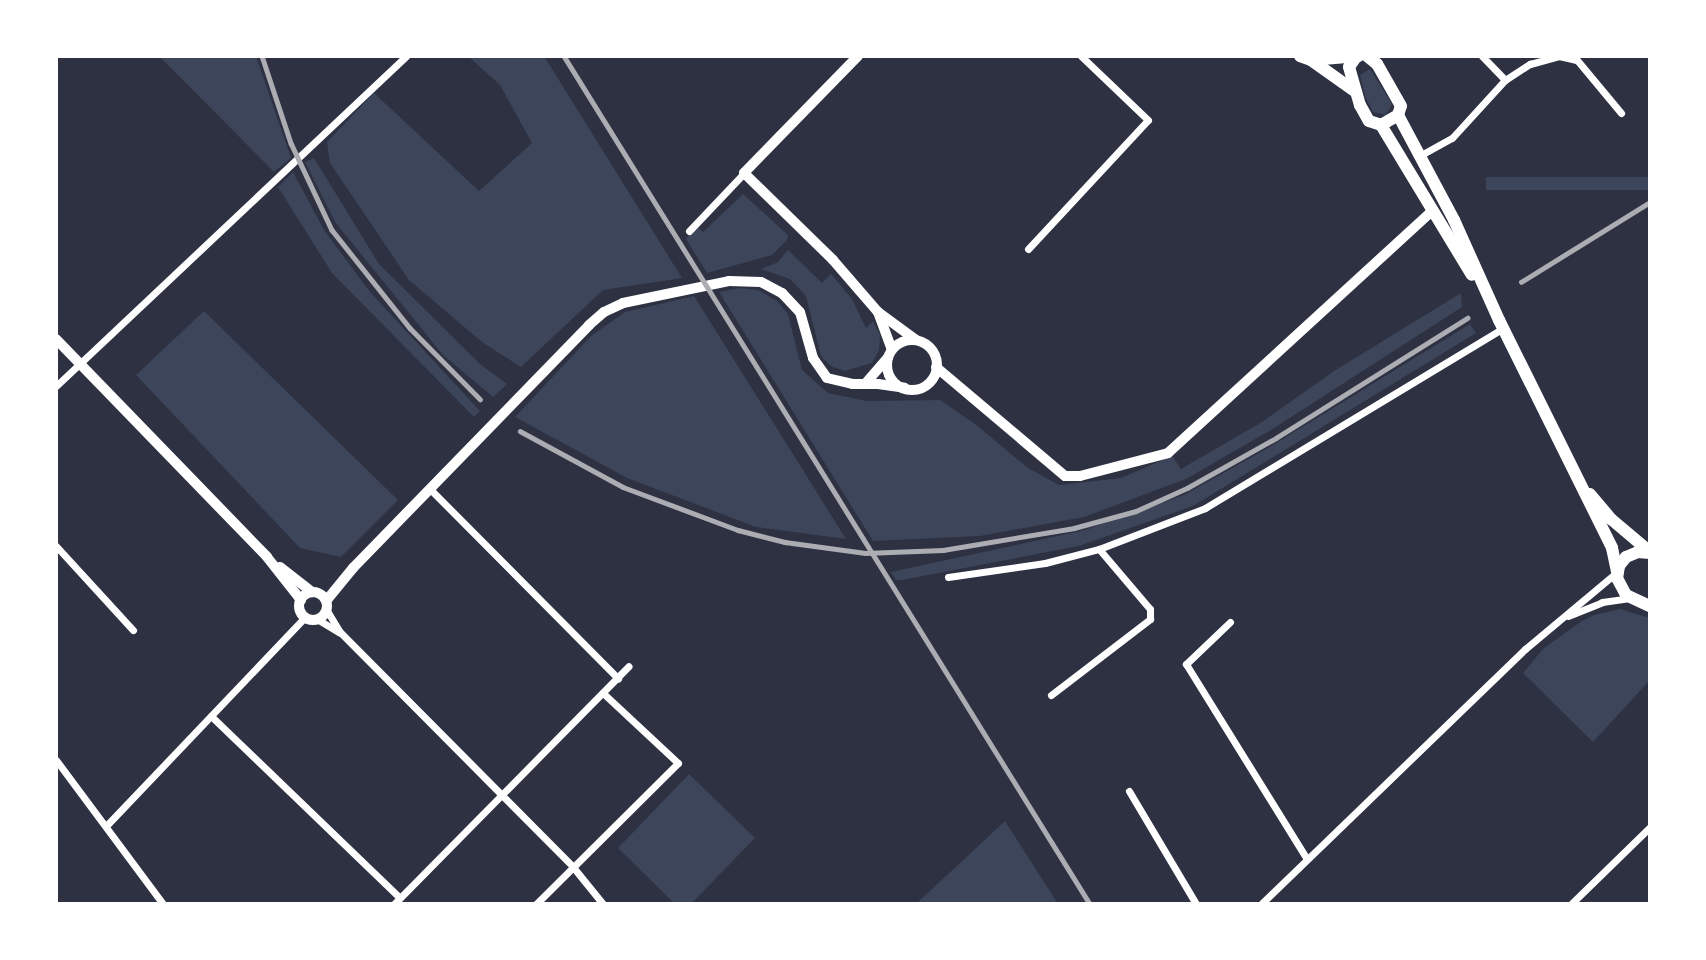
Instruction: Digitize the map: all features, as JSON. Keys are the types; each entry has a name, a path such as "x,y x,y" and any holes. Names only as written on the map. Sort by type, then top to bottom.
{"main road":[{"path":"1306,58 1358,58 1399,99 1398,116 1421,155 1612,548 1619,587 1642,601"},
{"path":"1306,58 1356,92"},
{"path":"1358,58 1356,92 1365,115 1373,124 1381,125 1398,116"},
{"path":"1381,125 1501,324"},
{"path":"1404,163 1421,155"},
{"path":"1570,463 1611,519 1650,552"},
{"path":"1617,572 1629,555 1650,552"}],"street":[{"path":"56,386 406,56"},
{"path":"689,231 858,56"},
{"path":"1028,249 1148,120 1081,56"},
{"path":"1482,56 1505,80"},
{"path":"1421,155 1452,138 1505,80 1530,64 1568,57 1577,60 1621,113"},
{"path":"744,173 834,260 878,312 930,348 936,367 1065,477 1080,476 1168,453 1179,446 1432,211"},
{"path":"317,619 320,599 589,325 604,312 623,303 729,281 761,282 782,293 800,312 813,358 822,374 837,382 905,388 925,386 933,377 936,367"},
{"path":"878,312 890,354 890,375 905,388"},
{"path":"948,577 1045,564 1099,550 1179,520 1227,498 1501,324"},
{"path":"56,339 267,557 300,600 300,609 305,617 317,619 340,632"},
{"path":"866,384 903,342 916,340"},
{"path":"430,489 618,678"},
{"path":"56,546 133,630"},
{"path":"1051,695 1150,619 1150,609 1099,550"},
{"path":"267,557 320,599 340,632 573,867 603,904"},
{"path":"1261,904 1558,620 1617,572"},
{"path":"300,600 320,599"},
{"path":"1558,620 1602,602 1642,601"},
{"path":"106,826 305,617"},
{"path":"1230,622 1186,664 1307,859"},
{"path":"211,716 397,901 629,666"},
{"path":"536,904 678,763 603,693"},
{"path":"56,760 163,904"},
{"path":"1129,791 1196,904"},
{"path":"1571,904 1650,827"}],"shaded area":[{"path":"159,56 256,56 291,158 274,172"},
{"path":"468,56 544,56 682,278 603,290 521,367 482,342 409,280 330,163 327,142 374,93 479,191 532,143 500,85"},
{"path":"1370,69 1392,104 1386,115 1373,112 1365,96 1360,75"},
{"path":"314,158 379,264 480,364 507,384 493,397 443,355 335,222 305,162"},
{"path":"293,172 324,230 370,292 480,411 474,417 332,273 278,187"},
{"path":"1486,177 1650,177 1650,190 1486,190"},
{"path":"743,194 788,235 787,240 772,255 707,273 686,239 697,226 703,232"},
{"path":"788,250 822,283 831,274 852,299 866,328 873,321 880,335 879,350 872,363 845,371 831,366 821,356 806,296 790,279 761,269 778,262"},
{"path":"740,288 758,290 777,301 788,314 802,370 828,393 866,401 940,400 975,424 1028,468 1059,485 1121,478 1172,456 1181,469 1262,422 1334,371 1461,293 1462,307 1271,430 1186,479 1084,517 980,536 873,541 719,292"},
{"path":"694,296 846,539 756,527 627,478 515,417 591,336 625,312"},
{"path":"204,311 398,500 341,557 300,548 136,375"},
{"path":"1470,324 1476,333 1193,506 1079,546 902,580 896,580 891,572 1085,530 1184,495 1268,448"},
{"path":"1620,609 1650,618 1650,680 1593,742 1523,673 1544,648 1582,621 1594,615"},
{"path":"689,774 755,838 691,904 675,904 618,848"},
{"path":"1005,821 1058,904 916,904"}],"railway":[{"path":"262,56 291,143 332,230 410,328 480,399"},
{"path":"564,56 1090,904"},
{"path":"1521,282 1650,202"},
{"path":"520,431 623,487 738,530 785,542 865,553 943,550 1074,528 1136,511 1187,488 1276,438 1467,318"}]}
